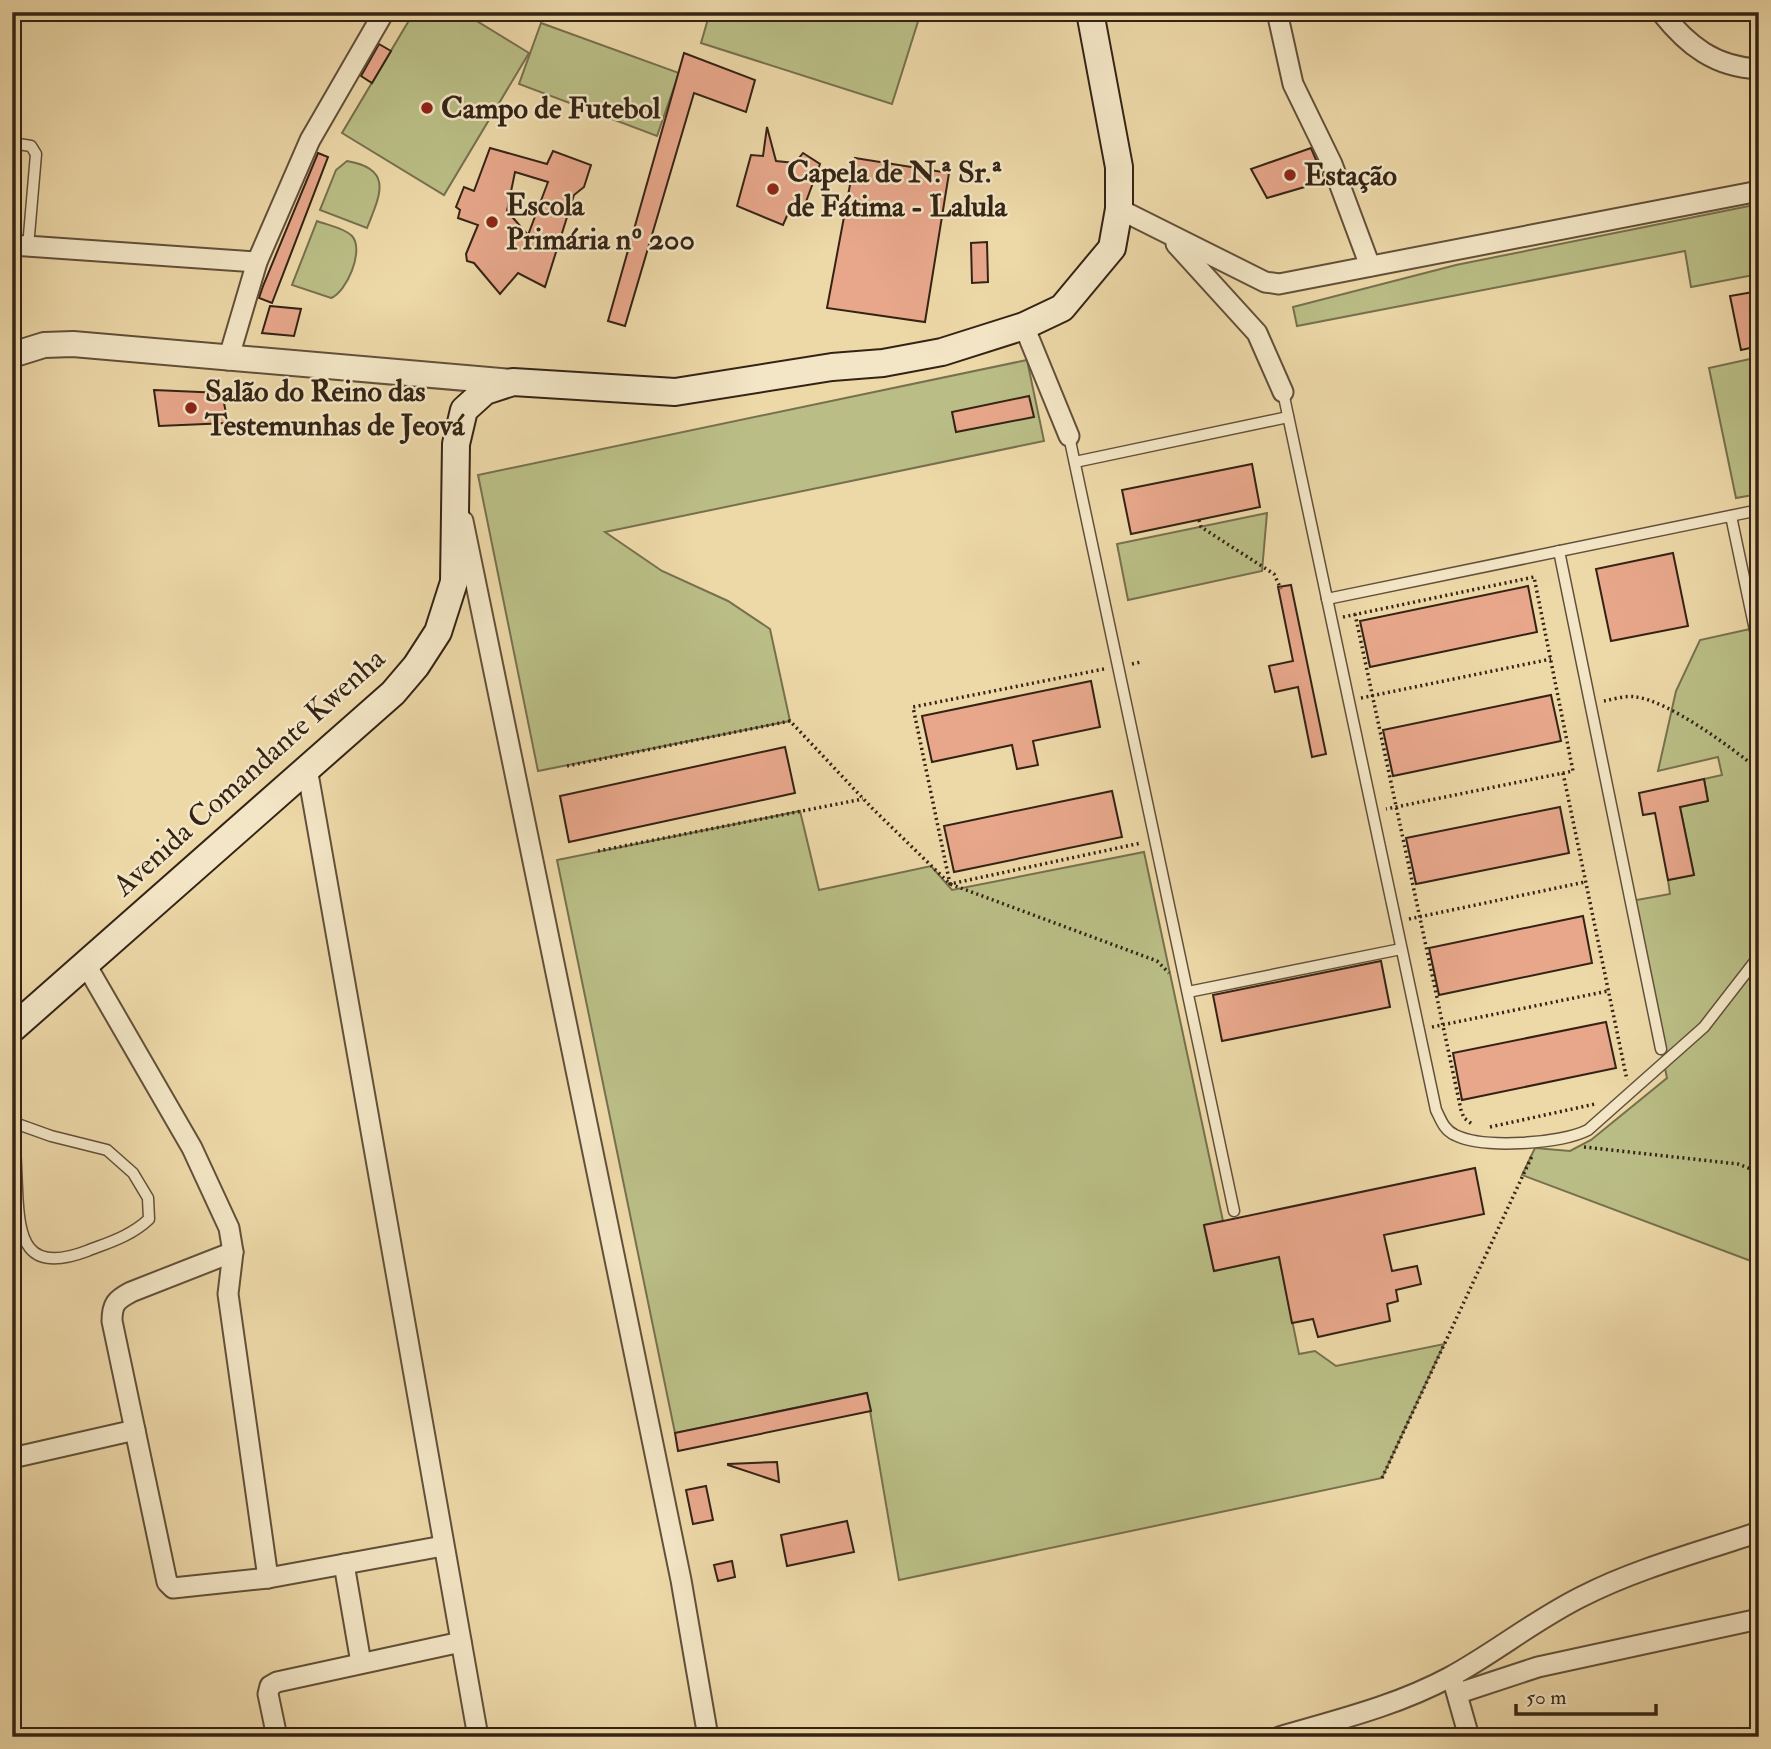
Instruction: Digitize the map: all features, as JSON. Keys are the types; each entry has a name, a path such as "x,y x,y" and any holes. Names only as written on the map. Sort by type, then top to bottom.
{"main road":[{"name":"Avenida Comandante Kwenha","path":"12,1029 393,692 416,666 438,632 454,582 456,444 464,410 485,391 513,382 675,392 777,378 832,367 883,363 942,352 1024,326 1062,308 1090,278 1112,248 1119,209 1119,167 1090,12"}],"street":[{"path":"228,360 257,262 310,140 384,12"},
{"path":"1277,12 1293,84 1332,164 1370,267"},
{"path":"1661,12 1672,26 1717,63 1759,69"},
{"path":"1119,209 1265,282 1279,284 1759,191"},
{"path":"1159,228 1202,270 1257,333 1283,392"},
{"path":"20,246 257,262"},
{"path":"1024,326 1069,436"},
{"path":"12,355 44,345 73,344 228,360 513,382"},
{"path":"457,492 681,1580 708,1737"},
{"path":"307,768 478,1737"},
{"path":"85,963 192,1148 229,1228 233,1252 228,1294 268,1578"},
{"path":"233,1252 116,1300 113,1321 167,1582 173,1588 268,1578 443,1546"},
{"path":"12,1458 135,1430"},
{"path":"1455,1685 1530,1624 1585,1595 1668,1562 1759,1532"},
{"path":"344,1564 362,1663"},
{"path":"1279,1737 1455,1685 1759,1619"},
{"path":"277,1737 268,1694 270,1686 461,1642"},
{"path":"1455,1685 1469,1737"},
{"path":"1757,1737 1759,1732"}],"lane":[{"path":"12,144 31,146 36,155 20,246"},
{"path":"1283,392 1436,1110 1445,1128 1455,1136 1472,1139 1537,1144 1572,1138 1600,1121 1704,1027 1759,956"},
{"path":"1075,462 1288,417"},
{"path":"1069,436 1234,1211"},
{"path":"1327,599 1759,510"},
{"path":"1731,516 1759,649"},
{"path":"1559,551 1661,1049"},
{"path":"1188,992 1401,949"},
{"path":"13,1122 51,1136 107,1150 133,1173 148,1198 149,1219 135,1232 67,1258 46,1259 33,1252 24,1243 18,1223 13,1122"}],"path":[{"path":"1199,520 1201,527 1274,574 1282,589"},
{"path":"1331,619 1534,577 1573,771 1372,812"},
{"path":"1355,614 1464,1118 1471,1124 1488,1127 1604,1102"},
{"path":"1348,700 1551,659"},
{"path":"950,884 913,708 1141,662"},
{"path":"1590,703 1635,696 1653,702 1727,744 1759,769"},
{"path":"566,766 790,721 863,799 950,884 1157,961 1188,992"},
{"path":"1563,773 1627,1080 1626,1091"},
{"path":"598,852 863,799"},
{"path":"950,884 1155,840"},
{"path":"1395,922 1585,882"},
{"path":"1419,1030 1608,991"},
{"path":"1382,1478 1537,1144"},
{"path":"1575,1147 1726,1162 1759,1172"}],"green space":[{"name":"Campo de Futebol","path":"414,12 462,12 529,53 444,195 342,133"},
{"path":"710,12 921,12 892,104 701,43"},
{"path":"541,23 679,73 657,136 519,84"},
{"path":"347,161 372,170 380,185 367,228 320,210 336,170"},
{"path":"1759,204 1759,274 1691,287 1685,251 1297,326 1293,307 1456,265"},
{"path":"317,221 345,231 355,242 355,260 348,280 331,298 292,285"},
{"path":"1759,357 1759,494 1736,498 1709,368"},
{"path":"1027,360 1044,441 605,532 662,571 728,601 770,629 790,721 538,771 478,475"},
{"path":"1267,513 1262,571 1128,600 1117,544"},
{"path":"1759,627 1759,1264 1522,1175 1535,1148 1570,1151 1591,1140 1667,1078 1631,901 1670,894 1668,880 1694,875 1680,807 1708,801 1704,779 1722,775 1718,757 1658,771 1676,691 1700,640"},
{"path":"800,811 819,890 931,866 952,890 1144,852 1223,1221 1204,1225 1214,1271 1279,1257 1299,1354 1315,1351 1336,1366 1444,1344 1382,1478 899,1580 867,1393 675,1433 557,860"}],"building":[{"path":"379,44 391,51 372,83 361,76"},
{"path":"684,53 755,80 746,112 694,93 625,326 608,321"},
{"name":"Capela de N.ª Sr.ª de Fátima - Lalula","path":"767,127 776,161 795,163 803,153 820,164 801,215 790,209 783,225 737,206 751,155 763,156"},
{"name":"Escola Primária nº 200","path":"490,148 547,164 553,151 591,165 584,187 574,195 545,287 518,273 500,294 474,263 467,261 466,254 478,225 458,218 460,210 456,207 464,187 474,191","holes":["515,172 548,182 528,235 507,211"]},
{"name":"Estação","path":"1311,148 1325,181 1267,198 1251,169"},
{"path":"318,153 328,157 272,303 259,298"},
{"path":"855,158 949,173 925,322 827,308"},
{"path":"987,242 988,282 972,283 971,243"},
{"path":"1759,291 1759,346 1741,350 1730,296"},
{"path":"270,306 301,309 294,336 262,333"},
{"name":"Salão do Reino das Testemunhas de Jeová","path":"154,390 222,393 228,423 159,426"},
{"path":"1029,396 1034,417 956,432 952,412"},
{"path":"1252,464 1260,507 1131,534 1122,490"},
{"path":"1673,553 1688,626 1611,641 1596,569"},
{"path":"1291,585 1326,754 1312,757 1298,687 1275,692 1269,666 1293,661 1278,587"},
{"path":"1528,586 1537,632 1370,667 1360,621"},
{"path":"1091,681 1100,727 1033,741 1038,765 1017,769 1012,745 932,762 922,716"},
{"path":"1551,695 1561,741 1393,776 1383,730"},
{"path":"785,747 795,793 569,842 560,796"},
{"path":"1704,779 1708,801 1680,807 1694,875 1668,880 1655,813 1643,815 1639,793"},
{"path":"1112,791 1122,837 954,872 944,826"},
{"path":"1560,807 1569,853 1416,884 1406,838"},
{"path":"1583,916 1592,963 1439,995 1429,948"},
{"path":"1381,961 1390,1007 1222,1041 1213,995"},
{"path":"1606,1022 1616,1068 1462,1100 1453,1053"},
{"path":"1475,1168 1484,1214 1384,1235 1392,1271 1417,1266 1421,1284 1396,1290 1398,1301 1387,1304 1390,1321 1318,1337 1313,1319 1292,1323 1279,1257 1214,1271 1204,1225"},
{"path":"867,1393 871,1411 678,1451 675,1433"},
{"path":"777,1462 779,1482 728,1465 728,1464"},
{"path":"706,1486 713,1520 693,1524 686,1490"},
{"path":"847,1521 854,1552 787,1566 781,1535"},
{"path":"732,1561 735,1577 718,1581 714,1565"}],"place":[{"name":"Campo de Futebol","path":"427,108"},
{"name":"Estação","path":"1290,175"},
{"name":"Capela de N.ª Sr.ª de Fátima - Lalula","path":"773,189"},
{"name":"Escola Primária nº 200","path":"492,222"},
{"name":"Salão do Reino das Testemunhas de Jeová","path":"191,408"}]}
